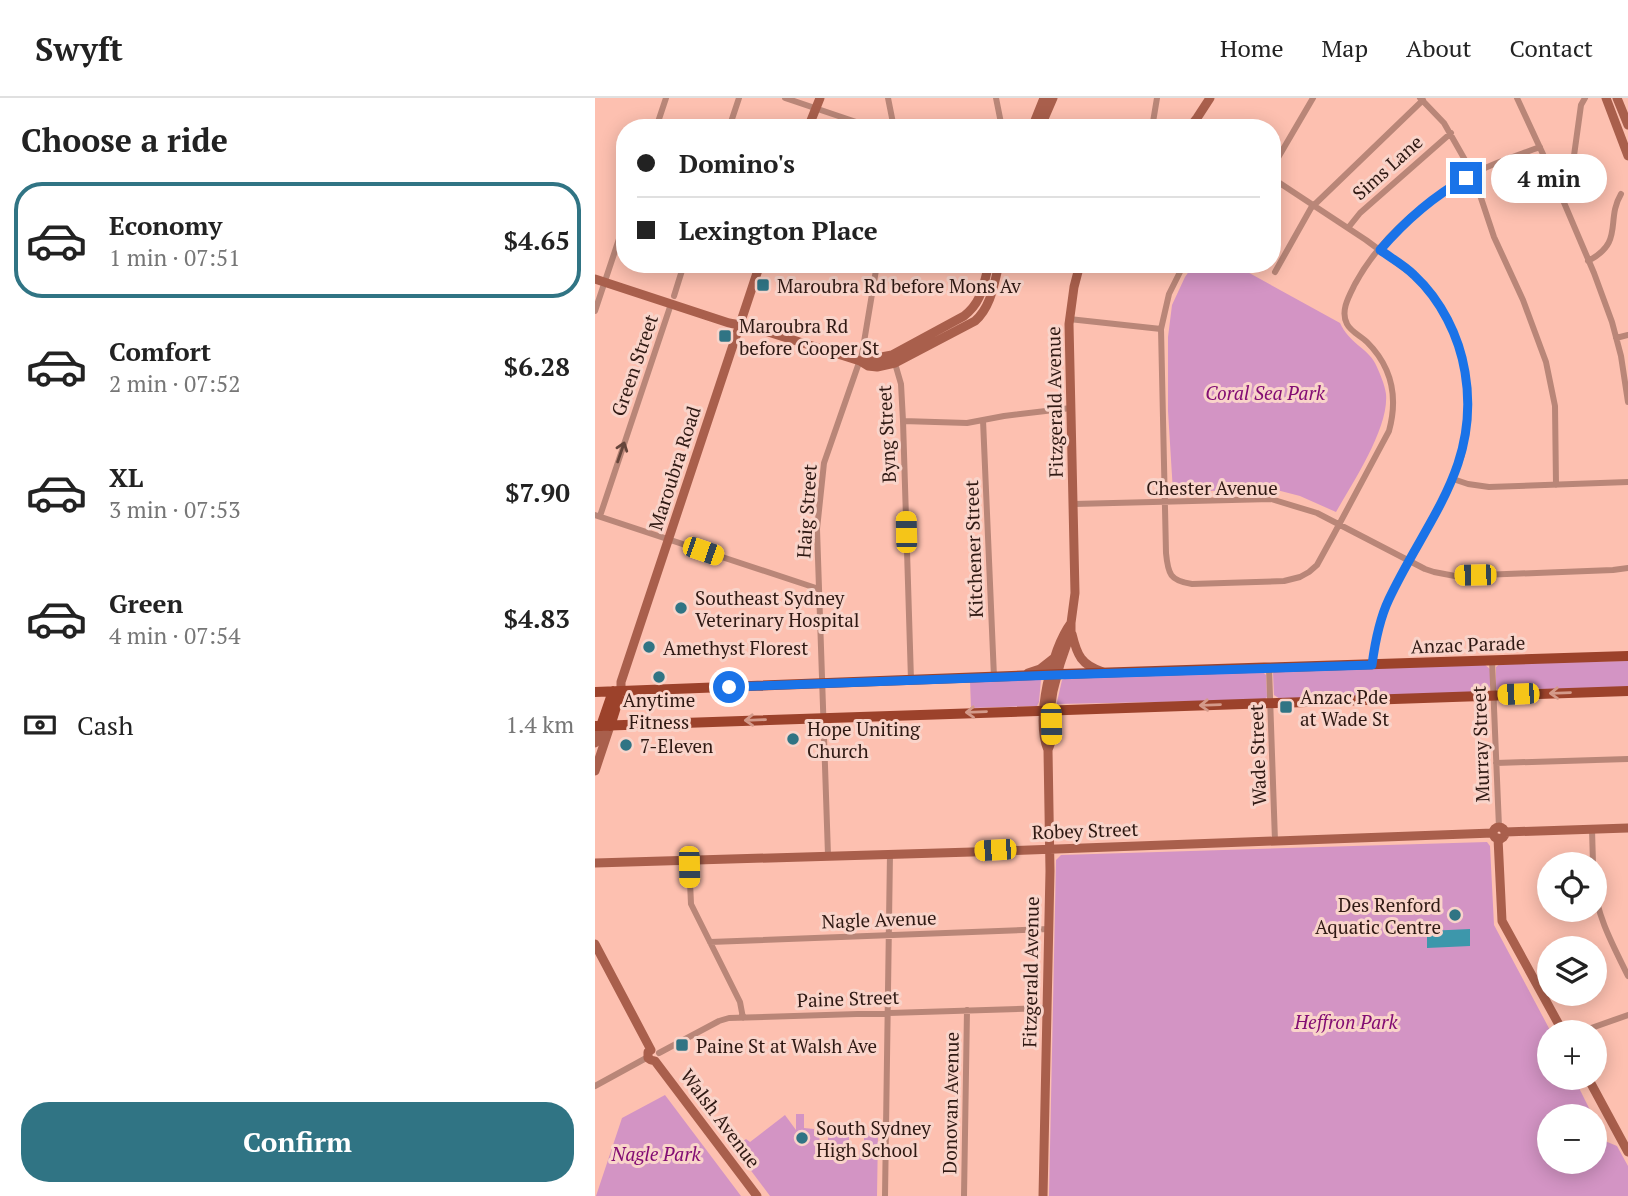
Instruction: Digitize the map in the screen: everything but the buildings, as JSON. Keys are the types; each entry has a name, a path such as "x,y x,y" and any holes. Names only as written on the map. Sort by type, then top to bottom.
{"main road":[{"name":"Anzac Parade","path":"595,692 618,688 822,684 1628,656"},
{"name":"Maroubra Road","path":"602,726 618,688"},
{"path":"602,726 1628,691"}],"street":[{"path":"659,119 666,98"},
{"path":"732,119 739,98"},
{"path":"785,98 848,119"},
{"path":"812,119 820,98"},
{"path":"888,98 892,119"},
{"path":"996,98 1000,119"},
{"path":"1036,119 1044,98"},
{"path":"1044,119 1053,98"},
{"path":"1154,119 1157,98"},
{"path":"1196,119 1210,98"},
{"path":"1281,152 1313,98"},
{"path":"1517,98 1588,261 1622,356 1628,402"},
{"path":"1555,183 1569,175 1572,170 1581,105 1585,98"},
{"path":"1606,98 1628,156"},
{"path":"1615,121 1627,120 1617,98"},
{"path":"1281,262 1314,206 1422,99 1451,133 1473,174 1488,221 1523,300 1546,362 1555,406 1556,485"},
{"name":"Sims Lane","path":"1348,228 1360,213 1451,133"},
{"path":"1180,273 1169,294 1161,329 1168,571 1172,577 1192,584 1284,581 1300,578 1317,565 1389,431 1393,416 1393,388 1389,374 1377,353 1349,328 1345,313 1346,303 1357,281 1372,258 1410,217 1447,189 1473,174 1540,147"},
{"path":"1281,184 1411,272 1426,288 1449,324 1461,351 1466,378 1468,417 1462,455 1453,479 1389,599 1380,621 1372,665"},
{"path":"1588,261 1604,251 1610,242 1617,201 1621,194"},
{"path":"595,311 600,281 616,243"},
{"name":"Green Street","path":"597,515 681,273"},
{"name":"Maroubra Road","path":"618,688 757,273"},
{"name":"Haig Street","path":"828,855 817,529 824,463 860,361 876,273"},
{"path":"600,281 672,300 739,326 752,327 860,361 868,366 885,366 974,309 986,273"},
{"path":"894,359 967,326 982,314 988,305 997,273"},
{"name":"Fitzgerald Avenue","path":"1053,675 1071,628 1075,593 1069,319 1078,273"},
{"path":"1069,319 1161,329"},
{"path":"1616,338 1628,335"},
{"name":"Byng Street","path":"894,359 901,384 903,421 911,680"},
{"path":"903,421 967,423 1071,408"},
{"name":"Kitchener Street","path":"983,420 998,677"},
{"path":"1453,479 1489,487 1628,482"},
{"name":"Chester Avenue","path":"1074,504 1271,499 1317,513 1434,572 1455,576 1628,568"},
{"path":"597,515 819,589"},
{"path":"1071,628 1078,653 1084,663 1108,674"},
{"name":"Fitzgerald Avenue","path":"1044,1196 1050,848 1048,750 1051,742 1047,710 1056,656 1066,630 1071,628"},
{"path":"998,677 1037,670 1046,666 1056,656"},
{"name":"Murray Street","path":"1492,660 1498,832"},
{"name":"Wade Street","path":"1269,668 1275,841"},
{"name":"Maroubra Road","path":"595,743 602,726"},
{"name":"Maroubra Road","path":"595,771 602,726"},
{"path":"1496,764 1628,759"},
{"name":"Robey Street","path":"595,863 1628,828"},
{"path":"1592,829 1593,852"},
{"path":"1498,832 1501,921 1556,1020"},
{"path":"885,1196 890,853"},
{"path":"689,860 691,904 740,1002 744,1018"},
{"path":"1603,922 1628,976"},
{"name":"Nagle Avenue","path":"710,942 1049,929"},
{"name":"Walsh Avenue","path":"595,944 653,1055 757,1196"},
{"name":"Paine Street","path":"595,1086 723,1020 1047,1008"},
{"name":"Donovan Avenue","path":"964,1196 967,1010"},
{"path":"1607,1022 1628,1015"},
{"path":"1594,1090 1628,1152"}],"green space":[{"name":"Coral Sea Park","path":"1188,273 1249,273 1340,323 1348,336 1375,363 1386,394 1382,423 1369,454 1336,512 1300,496 1273,489 1173,492 1168,411 1168,337 1172,305"},
{"path":"1628,661 1628,688 1496,689 1496,667 1501,663"},
{"path":"1484,664 1490,669 1491,685 1486,693 1280,699 1274,695 1273,673 1276,671"},
{"path":"1262,671 1266,675 1267,697 1264,700 1057,704 1062,680 1066,678"},
{"path":"1041,679 1037,706 971,708 970,681"},
{"name":"Heffron Park","path":"1487,842 1490,846 1494,925 1545,1020 1537,1020 1537,1090 1580,1090 1587,1104 1537,1104 1537,1174 1607,1174 1607,1142 1617,1146 1628,1166 1628,1196 1049,1196 1056,860 1061,855"},
{"name":"Nagle Park","path":"665,1095 741,1196 596,1196 622,1118"},
{"path":"796,1114 804,1114 804,1128 814,1129 814,1136 819,1136 820,1143 828,1143 828,1131 846,1130 849,1144 854,1149 852,1157 859,1157 860,1149 864,1150 864,1133 878,1133 877,1196 770,1196 734,1148 746,1139 750,1142 785,1115 796,1130"}],"water":[{"path":"1470,929 1470,946 1427,948 1427,931"}],"place":[{"name":"Maroubra Rd before Mons Av","path":"763,285"},
{"name":"Maroubra Rd before Cooper St","path":"725,336"},
{"name":"Southeast Sydney Veterinary Hospital","path":"681,608"},
{"name":"Amethyst Florest","path":"649,647"},
{"name":"Anytime Fitness","path":"659,677"},
{"name":"Anzac Pde at Wade St","path":"1286,707"},
{"name":"Hope Uniting Church","path":"793,739"},
{"name":"7-Eleven","path":"626,745"},
{"name":"Des Renford Aquatic Centre","path":"1455,915"},
{"name":"Paine St at Walsh Ave","path":"682,1045"},
{"name":"South Sydney High School","path":"802,1138"}],"route":[{"path":"729,687 1372,665 1380,621 1453,479 1462,455 1468,417 1461,351 1443,311 1411,272 1380,250 1410,217 1466,178"}]}
